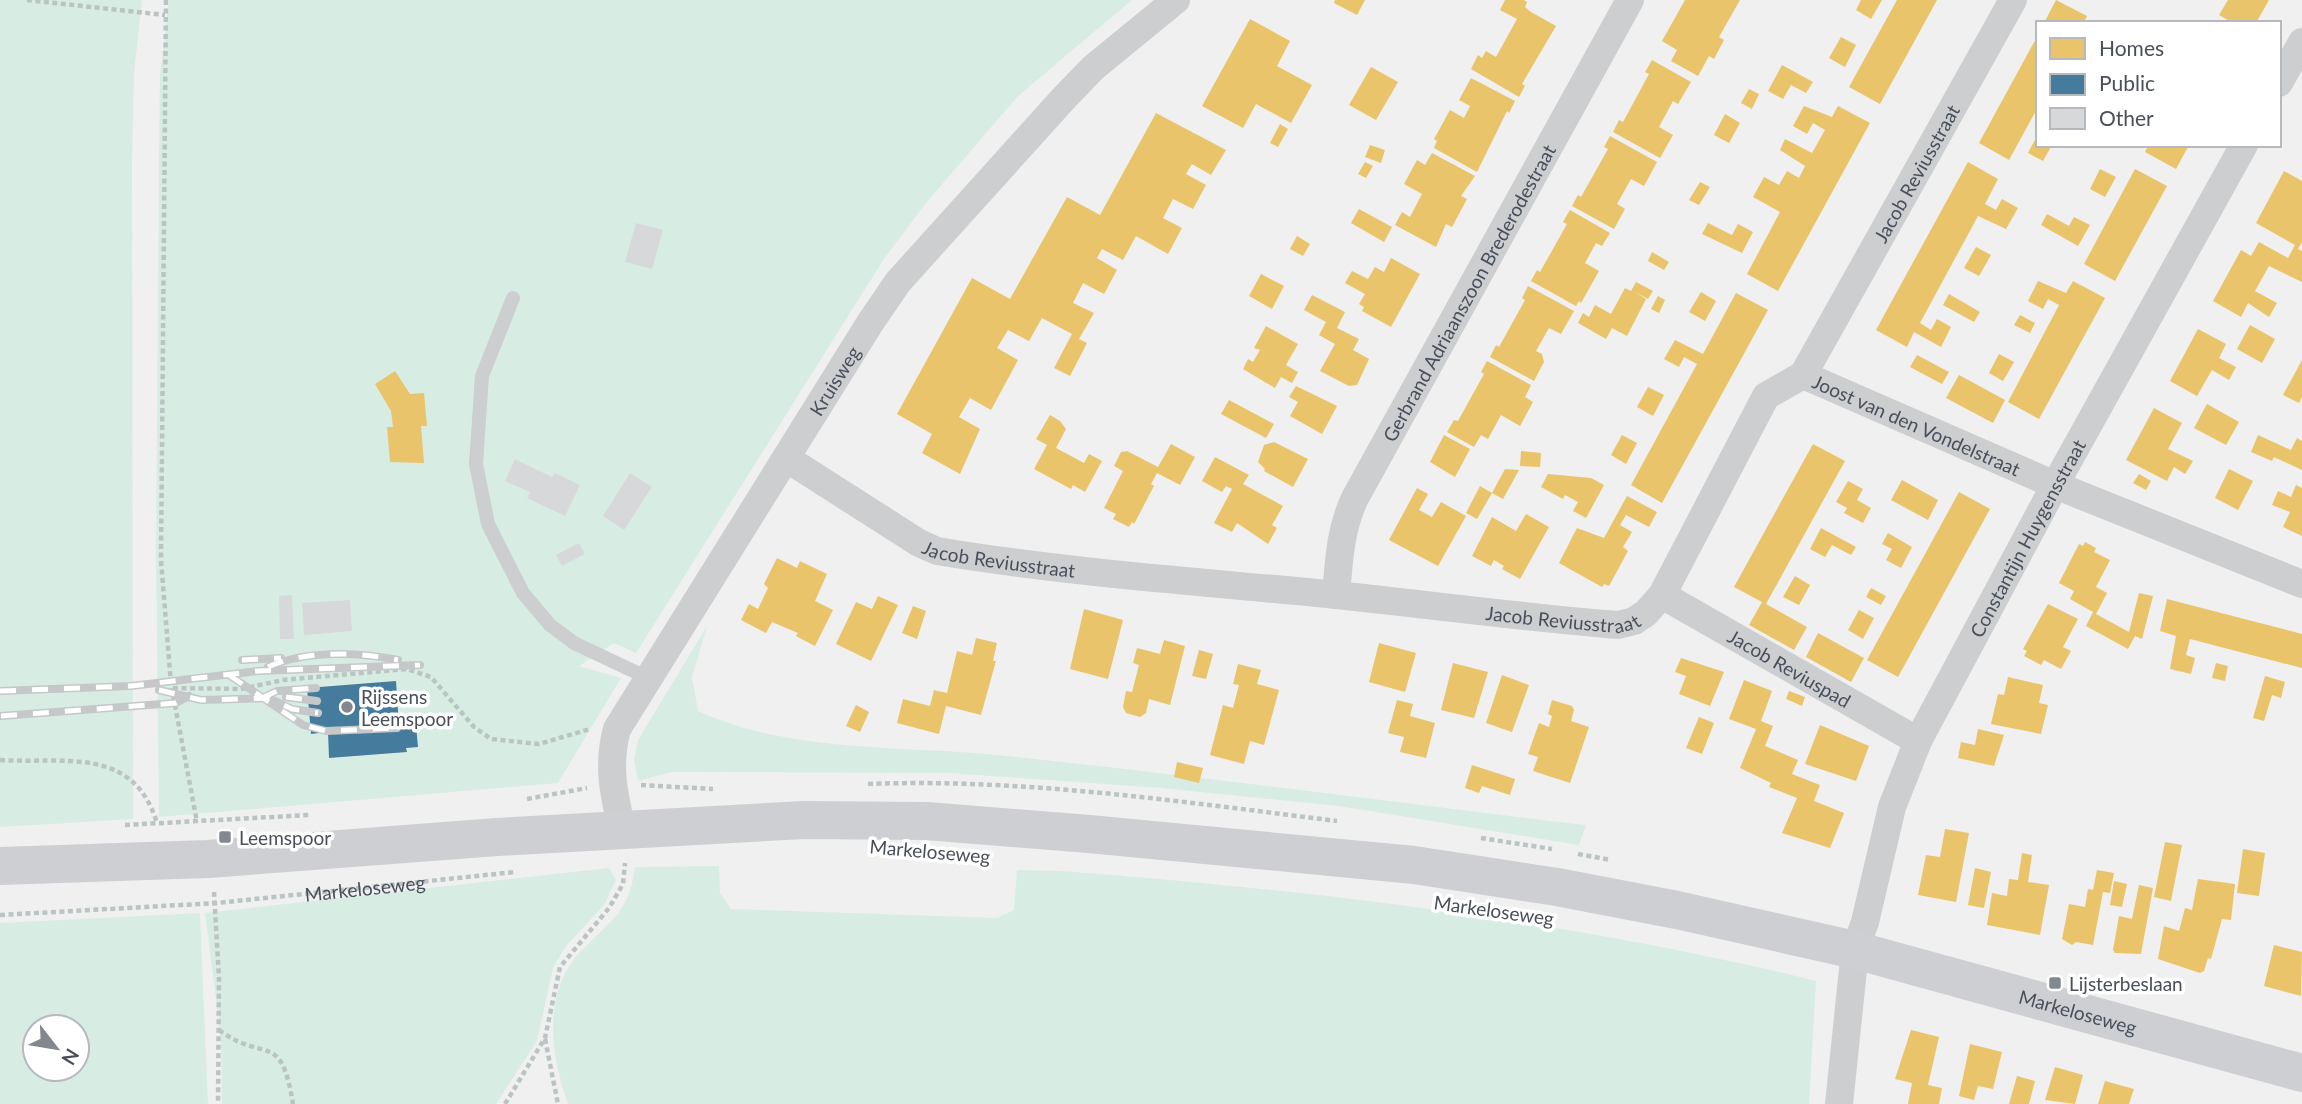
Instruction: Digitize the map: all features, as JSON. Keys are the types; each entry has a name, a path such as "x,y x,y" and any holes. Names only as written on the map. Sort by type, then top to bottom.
{"main road":[{"name":"Markeloseweg","path":"0,866 221,859 624,854 803,820 926,821 1387,862 1557,887 1677,909 1855,950 2302,1073"}],"street":[{"name":"Kruisweg","path":"624,854 612,786 612,747 617,729 898,282 1093,68 1176,0"},
{"name":"Gerbrand Adriaanszoon Brederodestraat","path":"1336,595 1345,520 1355,498 1630,0"},
{"name":"Jacob Reviusstraat","path":"786,458 919,543 937,551 1058,569 1336,595 1469,613 1618,625 1634,621 1646,613 1662,595 1766,396 1803,375 2013,0"},
{"path":"2281,79 2302,42"},
{"name":"Constantijn Huygensstraat","path":"1855,950 1892,807 1918,741 2055,485 2243,147"},
{"name":"Joost van den Vondelstraat","path":"1803,375 2055,485 2302,584"},
{"name":"Jacob Reviuspad","path":"1662,595 1918,741"},
{"path":"1839,1104 1855,950"}],"lane":[{"path":"513,298 482,376 476,464 488,524 523,593 550,625 575,643 648,678"}],"path":[{"path":"27,0 165,15"},
{"path":"0,760 69,760 108,765 137,784 151,804 157,823 197,821 173,688 161,560 166,0"},
{"path":"173,688 241,688 282,680 407,669 431,677 474,727 491,739 539,744 551,743 581,730 617,729"},
{"path":"505,1104 545,1038 560,967 610,908 623,884 624,854"},
{"name":"Markeloseweg","path":"0,915 216,903 529,871"},
{"path":"216,903 218,1104"},
{"path":"219,1029 245,1046 262,1047 275,1053 285,1067 293,1104"},
{"path":"545,1038 558,1104"}],"green space":[{"path":"0,0 142,0 134,73 132,163 133,819 0,827"},
{"path":"169,0 1132,0 1018,96 926,203 884,259 636,653 614,643 579,666 621,678 558,783 159,817 156,559 160,75"},
{"path":"707,626 692,677 698,711 733,725 769,734 844,745 959,752 1070,763 1586,825 1579,845 1339,806 1161,788 948,773 671,772 638,781 634,759 638,740"},
{"path":"719,866 720,893 731,909 997,918 1014,910 1017,870 1063,871 1253,888 1442,911 1630,941 1723,960 1816,981 1809,1104 568,1104 557,1065 553,1024 560,985 569,967 623,906 635,867"},
{"path":"609,868 616,880 604,905 566,946 553,968 537,1041 496,1104 222,1104 221,1039 205,913"},
{"path":"200,913 208,1104 0,1104 0,923"}],"building: Homes":[{"path":"1335,0 1365,0 1357,15 1334,3"},
{"path":"1505,0 1524,0 1527,2 1525,7 1531,12 1556,26 1522,84 1525,86 1519,97 1471,69 1478,55 1482,58 1486,51 1496,57 1517,19 1500,10"},
{"path":"1685,0 1740,0 1719,37 1724,40 1714,59 1709,56 1698,76 1671,61 1677,50 1662,41"},
{"path":"1861,0 1882,0 1871,19 1856,10"},
{"path":"1897,0 1937,0 1880,104 1849,87"},
{"path":"2056,0 2087,16 2085,21 2045,21"},
{"path":"2228,0 2269,0 2257,21 2230,21 2219,15"},
{"path":"1250,19 1290,41 1277,66 1312,85 1291,123 1256,104 1243,128 1202,106"},
{"path":"1841,37 1856,45 1845,67 1829,58"},
{"path":"2036,39 2036,111 2009,160 1979,143"},
{"path":"1652,60 1691,82 1678,104 1673,101 1659,127 1673,135 1660,158 1613,132 1619,120 1623,122 1649,74 1645,72"},
{"path":"1782,65 1813,82 1806,93 1791,85 1783,99 1768,91"},
{"path":"1371,67 1398,82 1376,120 1349,105"},
{"path":"1471,78 1515,101 1509,113 1507,111 1477,172 1434,148 1437,141 1434,139 1450,110 1464,118 1470,106 1459,100"},
{"path":"1749,89 1759,94 1752,109 1741,103"},
{"path":"1804,106 1832,117 1838,106 1870,123 1778,291 1747,274 1780,212 1753,197 1764,177 1779,185 1787,171 1799,178 1805,166 1780,150 1785,139 1812,153 1825,130 1813,123 1807,134 1793,126"},
{"path":"1156,113 1226,150 1211,175 1192,164 1186,174 1206,185 1193,209 1173,199 1163,218 1182,228 1168,254 1136,236 1123,260 1102,249 1097,258 1117,270 1104,294 1083,283 1073,303 1094,313 1079,339 1087,343 1070,376 1054,368 1072,334 1042,318 1029,341 1008,330 997,348 1018,360 991,410 970,398 959,417 980,429 960,474 922,453 932,434 897,414 972,278 1010,299 1067,197 1100,215"},
{"path":"1725,114 1740,123 1729,143 1714,135"},
{"path":"1280,124 1288,129 1278,147 1270,143"},
{"path":"1610,136 1657,162 1644,186 1631,179 1617,204 1625,209 1614,229 1572,206 1578,195 1581,197 1608,149 1604,147"},
{"path":"2036,138 2036,147 2051,147 2043,161 2028,153"},
{"path":"1370,145 1385,150 1381,163 1365,157"},
{"path":"2147,147 2188,147 2176,169 2145,152"},
{"path":"1432,153 1475,176 1461,196 1467,199 1452,227 1446,224 1436,247 1395,225 1402,212 1410,217 1422,194 1404,184 1417,160 1425,165"},
{"path":"1365,162 1373,166 1366,178 1358,174"},
{"path":"1968,162 1998,179 1985,204 1996,210 2002,199 2018,208 2006,229 1978,216 1920,323 1931,330 1937,319 1951,327 1941,347 1914,332 1907,347 1876,330"},
{"path":"2100,169 2116,177 2105,197 2090,189"},
{"path":"2135,169 2167,186 2115,281 2084,264"},
{"path":"2284,171 2302,181 2302,242 2298,249 2302,251 2302,282 2269,266 2255,291 2277,303 2269,317 2248,303 2241,317 2213,301 2241,250 2251,256 2259,242 2288,258 2295,245 2256,223"},
{"path":"1700,182 1710,187 1699,205 1689,200"},
{"path":"1359,209 1392,227 1384,242 1351,223"},
{"path":"1570,210 1610,233 1602,246 1596,243 1585,263 1599,271 1581,303 1579,301 1576,306 1531,281 1537,270 1540,272 1567,224 1563,222"},
{"path":"2047,214 2069,226 2074,217 2090,225 2078,246 2041,225"},
{"path":"1708,223 1732,235 1738,224 1753,232 1742,253 1702,234"},
{"path":"1297,236 1310,244 1303,256 1290,249"},
{"path":"1976,247 1991,255 1979,276 1964,268"},
{"path":"1652,252 1669,262 1664,270 1648,261"},
{"path":"1391,258 1420,274 1391,327 1362,311 1364,307 1359,304 1365,294 1345,283 1352,271 1368,279 1375,267 1384,272"},
{"path":"1261,274 1284,286 1272,309 1249,296"},
{"path":"2038,281 2066,293 2073,281 2105,298 2039,419 2008,402 2059,305 2048,299 2043,309 2028,301"},
{"path":"1636,282 1653,291 1648,299 1635,292 1646,299 1627,336 1612,328 1606,339 1578,323 1583,313 1589,317 1595,305 1611,314 1625,288 1631,291"},
{"path":"1528,286 1574,311 1561,334 1549,328 1536,351 1542,354 1544,362 1534,381 1490,357 1496,345 1499,347 1525,300 1522,298"},
{"path":"1701,292 1716,301 1705,321 1689,312"},
{"path":"1736,293 1768,310 1662,503 1631,485 1697,364 1684,357 1679,367 1664,359 1675,340 1703,354"},
{"path":"1949,294 1980,312 1974,322 1943,305"},
{"path":"1312,295 1345,312 1337,328 1359,339 1353,350 1369,359 1357,385 1349,386 1320,371 1335,344 1319,335 1326,322 1304,310"},
{"path":"1658,296 1665,300 1659,313 1651,309"},
{"path":"2020,315 2035,323 2030,333 2014,325"},
{"path":"2250,325 2275,339 2262,363 2237,349"},
{"path":"1266,326 1298,344 1286,365 1298,372 1292,383 1281,377 1275,388 1243,369 1248,359 1253,362 1260,350 1254,348"},
{"path":"2198,329 2226,344 2219,358 2236,367 2229,380 2212,370 2197,396 2170,381"},
{"path":"1999,354 2014,362 2003,381 1989,373"},
{"path":"1917,355 1949,372 1942,384 1910,367"},
{"path":"2302,360 2302,397 2299,403 2283,395"},
{"path":"1487,361 1531,385 1525,397 1533,402 1520,426 1501,415 1488,439 1481,435 1474,447 1447,432 1454,420 1458,421 1484,374 1481,372"},
{"path":"395,371 410,394 424,393 427,426 421,426 424,463 390,462 387,427 393,427 391,411 375,384"},
{"path":"1959,375 2005,400 1993,423 1946,398"},
{"path":"1296,386 1337,406 1322,434 1290,416 1298,402 1289,397"},
{"path":"1648,387 1664,395 1653,416 1637,407"},
{"path":"1229,400 1274,424 1266,438 1221,414"},
{"path":"2207,404 2239,422 2226,445 2194,428"},
{"path":"2154,408 2182,423 2168,449 2193,461 2185,474 2174,467 2167,481 2126,460"},
{"path":"1050,415 1066,429 1056,448 1084,463 1089,454 1102,461 1085,492 1073,485 1071,489 1034,469 1047,445 1036,439"},
{"path":"1444,435 1470,449 1455,477 1430,462"},
{"path":"1622,435 1637,443 1626,464 1611,455"},
{"path":"2258,435 2291,450 2297,438 2302,441 2302,470 2274,457 2272,461 2251,452"},
{"path":"1274,442 1308,459 1293,487 1264,471 1258,462 1264,445"},
{"path":"1171,444 1195,457 1180,485 1157,473 1151,484 1154,486 1134,524 1132,522 1129,527 1113,519 1116,514 1104,508 1123,471 1114,466 1121,452 1127,451 1158,467"},
{"path":"1813,444 1845,461 1766,604 1807,627 1794,650 1749,625 1762,602 1734,587"},
{"path":"1521,451 1541,453 1540,467 1520,466"},
{"path":"1215,457 1249,475 1243,484 1283,506 1272,525 1277,528 1268,544 1237,523 1232,532 1214,523 1232,489 1226,486 1222,492 1202,481"},
{"path":"1505,469 1519,470 1503,499 1492,493"},
{"path":"2229,469 2253,481 2238,510 2215,498"},
{"path":"1548,474 1591,478 1604,485 1586,518 1573,511 1578,502 1565,495 1563,499 1541,487"},
{"path":"2139,474 2151,481 2146,490 2133,483"},
{"path":"1902,480 1938,500 1928,520 1891,500"},
{"path":"1848,481 1863,489 1857,500 1871,508 1863,523 1844,513 1847,508 1836,502"},
{"path":"2296,485 2302,488 2302,536 2283,527 2290,512 2272,505 2278,491 2291,497"},
{"path":"1480,486 1492,493 1477,519 1466,513"},
{"path":"1417,488 1428,494 1419,510 1432,517 1441,502 1466,516 1438,566 1389,540"},
{"path":"1959,492 1990,509 1898,677 1867,660"},
{"path":"1627,496 1657,512 1649,527 1626,515 1620,525 1632,532 1623,547 1628,551 1609,586 1604,584 1602,587 1559,563 1577,528 1604,538"},
{"path":"1526,514 1549,527 1520,579 1502,569 1504,566 1494,560 1491,566 1472,556 1492,517 1516,531"},
{"path":"1821,528 1856,547 1851,555 1832,545 1825,557 1810,549"},
{"path":"1888,533 1912,547 1901,568 1886,560 1892,549 1882,544"},
{"path":"2085,542 2096,548 2094,552 2110,560 2096,587 2107,593 2096,614 2129,632 2139,593 2153,596 2142,639 2135,636 2128,649 2086,626 2093,612 2070,599 2074,591 2059,583 2079,544 2083,546"},
{"path":"777,558 797,568 800,561 827,574 815,601 833,610 815,646 796,636 798,633 772,622 766,633 741,620 749,604 758,609 768,588 764,584"},
{"path":"1795,576 1810,585 1799,605 1783,597"},
{"path":"1871,588 1886,596 1881,605 1866,597"},
{"path":"878,596 898,605 871,661 836,644 856,602 872,609"},
{"path":"2167,599 2302,634 2302,668 2190,639 2186,655 2195,658 2191,674 2170,669 2176,636 2160,631"},
{"path":"2048,604 2078,619 2063,647 2071,651 2061,669 2044,660 2041,665 2024,656 2027,651 2023,649"},
{"path":"913,606 926,611 917,639 902,633"},
{"path":"1084,609 1123,620 1108,679 1070,669"},
{"path":"1859,610 1874,618 1863,639 1848,630"},
{"path":"1818,633 1864,658 1851,682 1806,657"},
{"path":"976,638 997,643 993,661 996,661 981,715 946,706 939,734 897,723 903,699 930,706 934,690 947,693 957,651 972,655"},
{"path":"1164,640 1185,646 1170,705 1149,699 1146,713 1140,717 1126,713 1123,707 1126,691 1132,692 1139,665 1133,663 1137,648 1160,654"},
{"path":"1379,643 1416,653 1405,692 1369,682"},
{"path":"1199,650 1213,654 1206,679 1192,676"},
{"path":"1681,658 1724,672 1710,706 1679,694 1686,676 1675,672"},
{"path":"1453,663 1488,672 1474,718 1441,710"},
{"path":"2216,663 2228,666 2225,681 2212,678"},
{"path":"1238,664 1261,670 1257,684 1279,690 1264,745 1250,741 1244,764 1210,755 1223,705 1233,708 1239,685 1233,684"},
{"path":"1502,675 1529,685 1512,732 1486,723"},
{"path":"2265,676 2285,682 2281,698 2272,695 2264,721 2253,718"},
{"path":"2008,677 2043,685 2039,703 2048,705 2041,734 1991,724 1998,694 2004,695"},
{"path":"1744,680 1772,691 1761,721 1773,726 1765,746 1798,760 1792,774 1820,785 1814,801 1844,813 1830,848 1782,833 1797,798 1769,787 1771,783 1740,768 1756,729 1729,719"},
{"path":"1789,691 1805,697 1802,706 1786,699"},
{"path":"1397,700 1413,704 1410,716 1435,723 1426,758 1400,752 1404,737 1388,733"},
{"path":"1552,700 1572,706 1574,710 1571,721 1589,727 1570,783 1533,771 1538,757 1528,754 1539,723 1549,727 1552,716 1548,714"},
{"path":"856,705 869,712 860,732 846,726"},
{"path":"1699,717 1714,723 1702,754 1686,748"},
{"path":"1820,725 1869,746 1856,781 1805,764"},
{"path":"1978,729 2004,735 1994,766 1958,758 1961,742 1975,745"},
{"path":"1177,762 1203,768 1199,783 1174,777"},
{"path":"1472,765 1515,779 1510,795 1482,786 1479,793 1465,788"},
{"path":"1945,829 1969,833 1956,902 1918,895 1926,855 1940,857"},
{"path":"2165,842 2182,845 2171,901 2154,897"},
{"path":"2243,849 2265,853 2259,896 2237,893"},
{"path":"2022,853 2032,855 2028,882 2049,885 2040,935 1987,925 1992,893 2007,896 2009,879 2018,880"},
{"path":"1975,868 1991,872 1984,908 1968,905"},
{"path":"2097,870 2114,873 2110,893 2103,892 2093,945 2076,942 2072,945 2062,939 2069,904 2085,907 2088,889 2093,890"},
{"path":"2198,879 2235,884 2231,920 2222,919 2211,959 2208,958 2204,971 2200,973 2158,959 2164,926 2179,931 2185,908 2192,910"},
{"path":"2114,881 2127,884 2122,907 2110,905"},
{"path":"2139,885 2153,888 2141,954 2115,953 2113,950 2119,916 2132,919"},
{"path":"2274,945 2302,952 2301,996 2264,986"},
{"path":"1911,1030 1939,1037 1928,1085 1942,1088 1939,1104 1908,1104 1912,1083 1895,1079"},
{"path":"1970,1044 2002,1052 1993,1089 1978,1086 1974,1100 1959,1096"},
{"path":"2055,1067 2083,1075 2075,1104 2045,1100"},
{"path":"2017,1076 2035,1081 2029,1104 2009,1104"},
{"path":"2105,1081 2134,1089 2129,1104 2098,1104"}],"building: Public":[{"path":"396,681 399,726 416,725 418,747 406,748 407,752 329,758 328,732 311,734 307,688"}],"building: Other":[{"path":"636,223 663,230 652,269 625,262"},
{"path":"515,459 552,477 555,473 580,485 565,516 527,498 530,492 505,481"},
{"path":"630,473 652,487 624,530 603,516"},
{"path":"579,543 585,554 562,566 556,555"},
{"path":"292,595 294,639 280,639 279,596"},
{"path":"350,600 352,631 304,635 302,603"}],"railway":[{"path":"268,667 283,661 332,654 398,660"},
{"path":"242,660 281,658"},
{"path":"0,691 131,686 258,671 420,665"},
{"path":"229,675 303,725 326,731 397,728"},
{"path":"262,698 277,691 316,688"},
{"path":"159,690 201,700 269,698 292,709 318,713"},
{"path":"1,716 176,703 189,696"},
{"path":"286,697 317,701"}],"place":[{"name":"Rijssens Leemspoor","path":"347,707"},
{"name":"Leemspoor","path":"225,837"},
{"name":"Lijsterbeslaan","path":"2055,983"}]}
